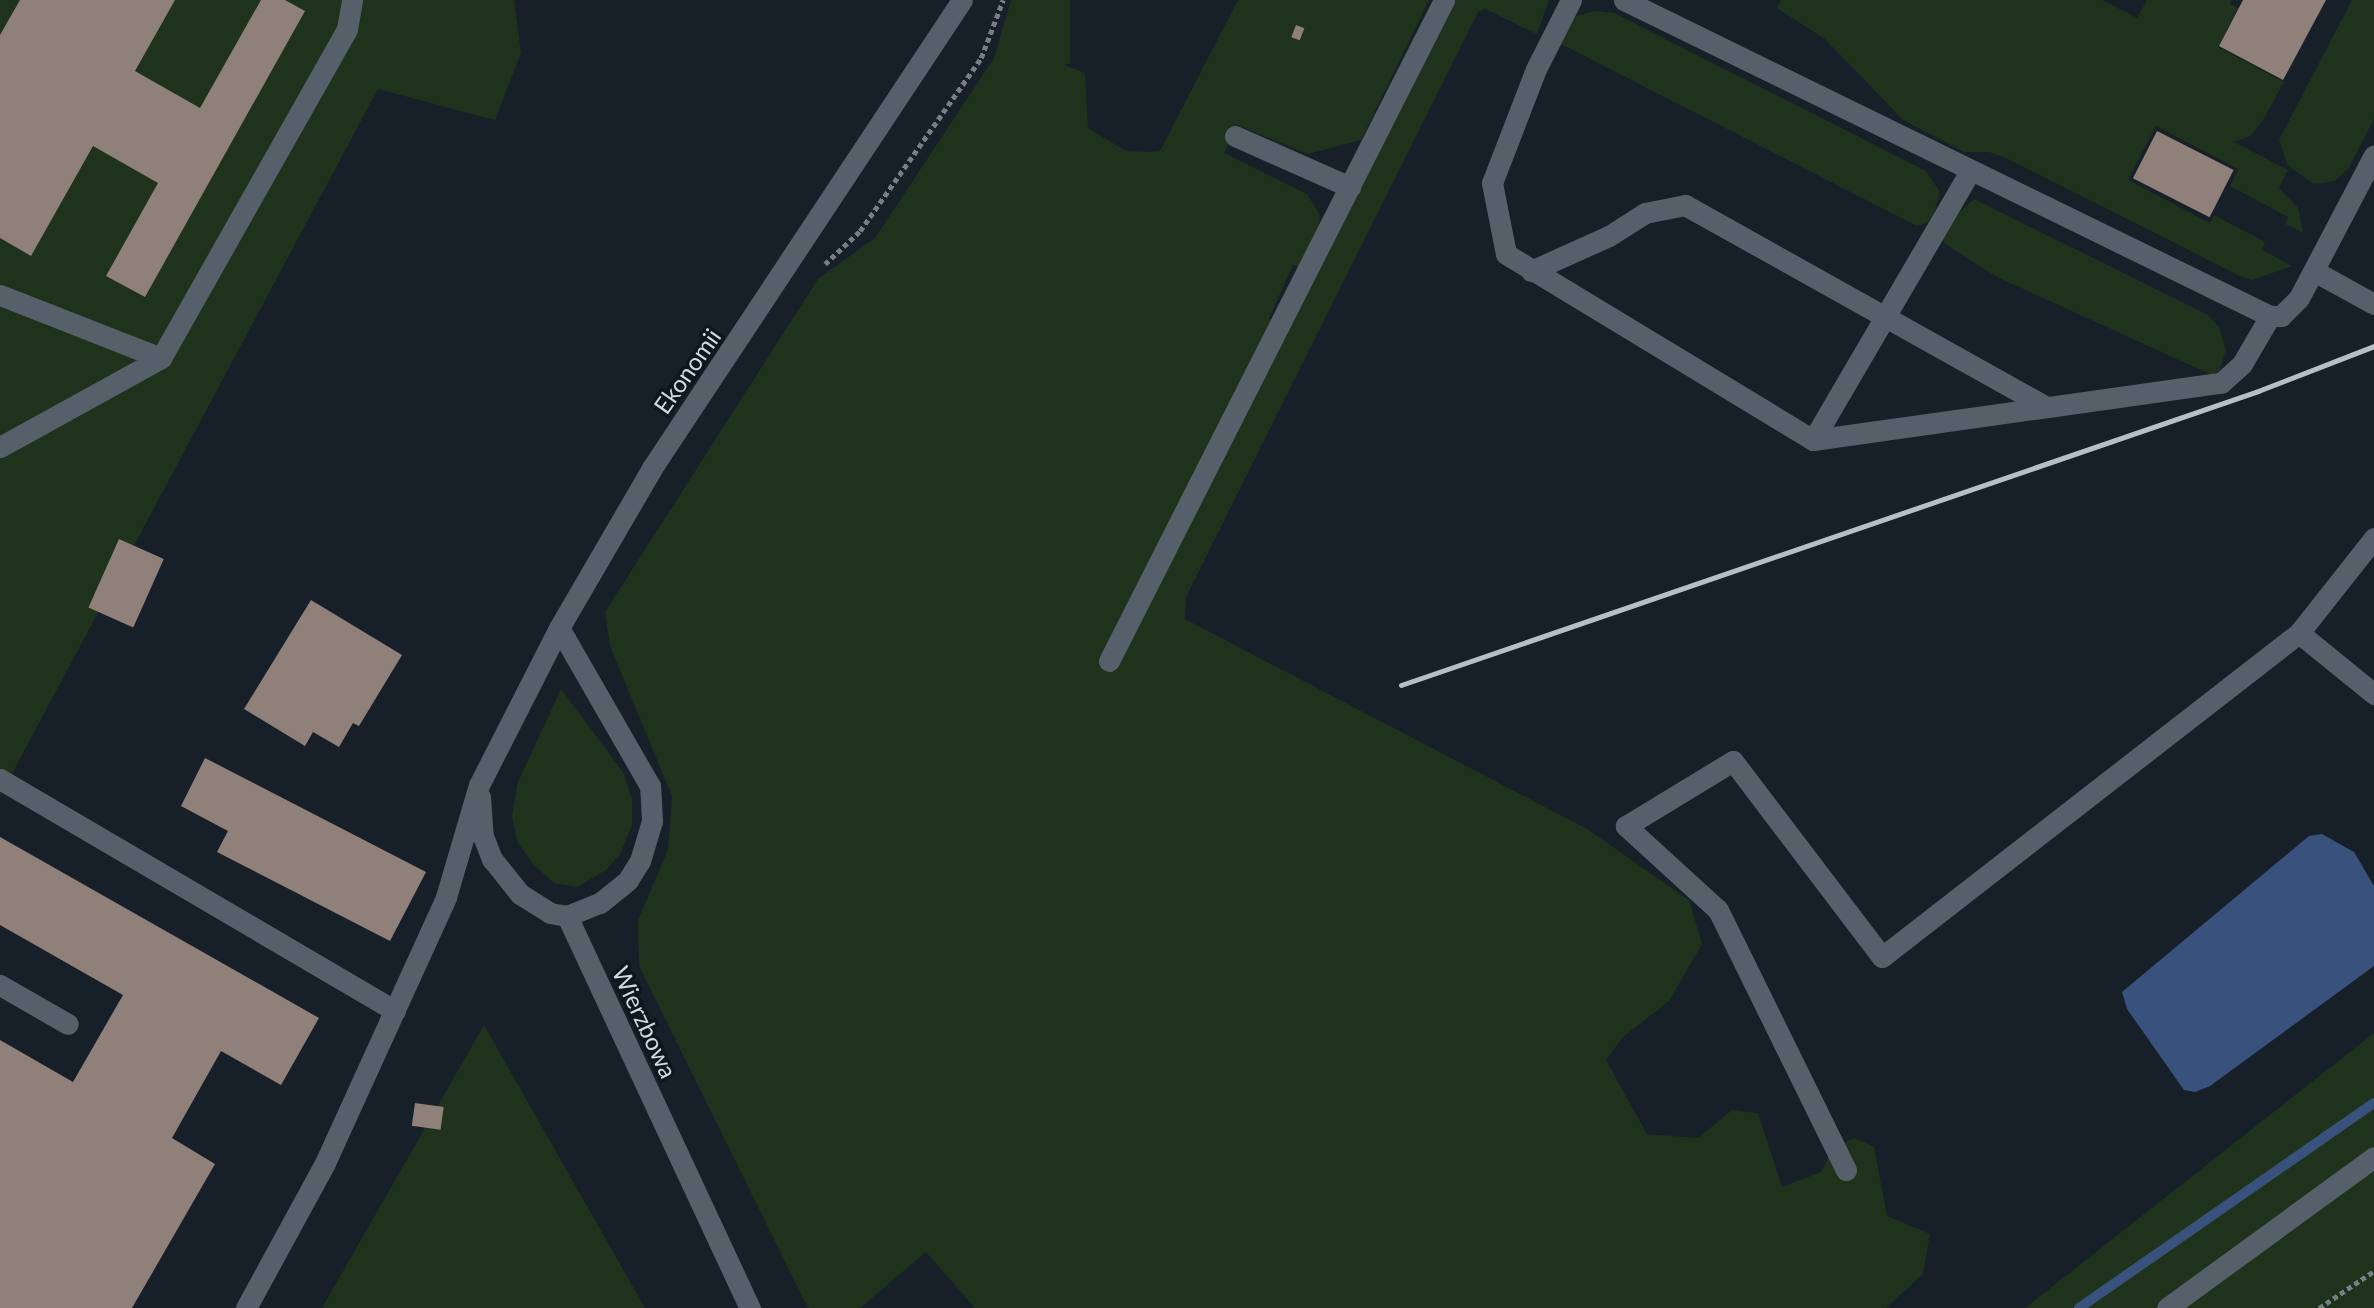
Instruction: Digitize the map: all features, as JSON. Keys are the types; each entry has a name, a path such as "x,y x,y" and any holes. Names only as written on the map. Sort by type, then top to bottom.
{"street":[{"path":"0,447 160,358 347,29 352,0"},
{"name":"Ekonomii","path":"246,1308 325,1163 395,1011 446,897 479,785 559,628 652,468 962,0"},
{"path":"1109,661 1444,0"},
{"path":"1571,0 1536,69 1492,183 1506,254 1813,440 2221,383 2242,364 2270,316"},
{"path":"1624,0 1969,173 2270,316 2290,310 2314,271 2374,155"},
{"path":"1235,136 1350,187"},
{"path":"1813,440 1969,173"},
{"path":"1531,271 1609,236 1645,213 1685,205 1886,315 2046,407"},
{"path":"2314,271 2374,304"},
{"path":"0,295 160,358"},
{"path":"1846,1170 1718,909 1626,827 1733,761 1882,957 2299,633 2374,538"},
{"path":"479,785 483,836 492,859 520,894 550,913 567,916 600,903 628,880 648,843 652,804 643,769 559,628"},
{"path":"2299,633 2374,694"},
{"path":"0,779 395,1011"},
{"name":"Wierzbowa","path":"567,916 750,1308"},
{"path":"0,985 68,1024"},
{"path":"2167,1308 2374,1157"}],"path":[{"path":"817,270 860,230 981,58 1003,0"},
{"path":"2319,1308 2374,1271"}],"green space":[{"path":"0,0 514,0 521,53 495,120 378,89 0,796"},
{"path":"1011,0 1070,0 1070,63 1064,65 1085,73 1088,128 1126,151 1150,152 1160,151 1238,0 1429,0 1361,140 1308,154 1237,125 1224,153 1307,194 1320,215 1316,245 1298,267 1293,265 1269,318 1281,343 1454,0 1549,0 1537,34 1485,9 1478,12 1186,597 1185,619 1587,829 1689,900 1702,944 1669,1001 1623,1037 1606,1060 1647,1134 1698,1138 1732,1110 1758,1113 1782,1187 1821,1172 1833,1148 1855,1138 1874,1147 1887,1216 1930,1234 1923,1274 1886,1308 975,1308 926,1252 860,1308 809,1308 639,966 638,920 668,850 672,796 610,646 605,612 818,279 875,238 994,58"},
{"path":"1781,0 2102,0 2137,18 2147,0 2232,0 2230,4 2238,8 2218,47 2284,82 2262,122 2250,136 2234,142 2288,170 2279,188 2298,208 2303,233 2285,224 2288,217 2230,186 2238,169 2156,126 2128,180 2210,223 2214,215 2265,242 2262,250 2292,266 2252,280 2244,278 2006,158 1989,152 1964,152 1903,120 1825,39 1777,8"},
{"path":"2352,0 2374,0 2374,119 2349,168 2335,181 2314,184 2288,166 2279,140"},
{"path":"1595,11 1614,13 1926,171 1940,192 1934,213 1927,223 1917,226 1559,43 1576,16"},
{"path":"1974,199 2208,315 2219,327 2226,350 2219,371 2212,375 1997,277 1945,244 1943,239 1953,218"},
{"path":"561,689 623,772 632,799 632,825 620,854 606,870 577,887 554,883 532,863 517,841 512,816 518,782"},
{"path":"484,1025 645,1308 322,1308"},
{"path":"2374,1033 2374,1308 2025,1308"}],"water":[{"path":"2322,834 2354,852 2374,886 2374,966 2210,1086 2195,1092 2184,1090 2127,1009 2122,992 2309,836"}],"building":[{"path":"20,0 175,0 135,71 200,108 261,0 285,0 305,11 145,297 106,276 158,183 93,146 31,256 0,238 0,35"},
{"path":"2243,0 2326,0 2283,80 2219,46"},
{"path":"1296,25 1304,28 1300,40 1291,37"},
{"path":"2157,131 2234,170 2210,217 2133,178"},
{"path":"119,539 164,559 133,627 88,608"},
{"path":"311,600 402,655 359,726 353,723 339,747 313,732 305,746 244,709"},
{"path":"205,758 426,872 390,941 217,852 228,831 181,806"},
{"path":"0,837 319,1018 281,1085 221,1051 172,1138 215,1164 132,1308 0,1308 0,1040 73,1082 123,995 0,925"},
{"path":"415,1103 444,1107 441,1130 412,1126"}],"waterway":[{"path":"2079,1308 2374,1103"}],"railway":[{"path":"1401,685 2258,391 2374,346"}]}
